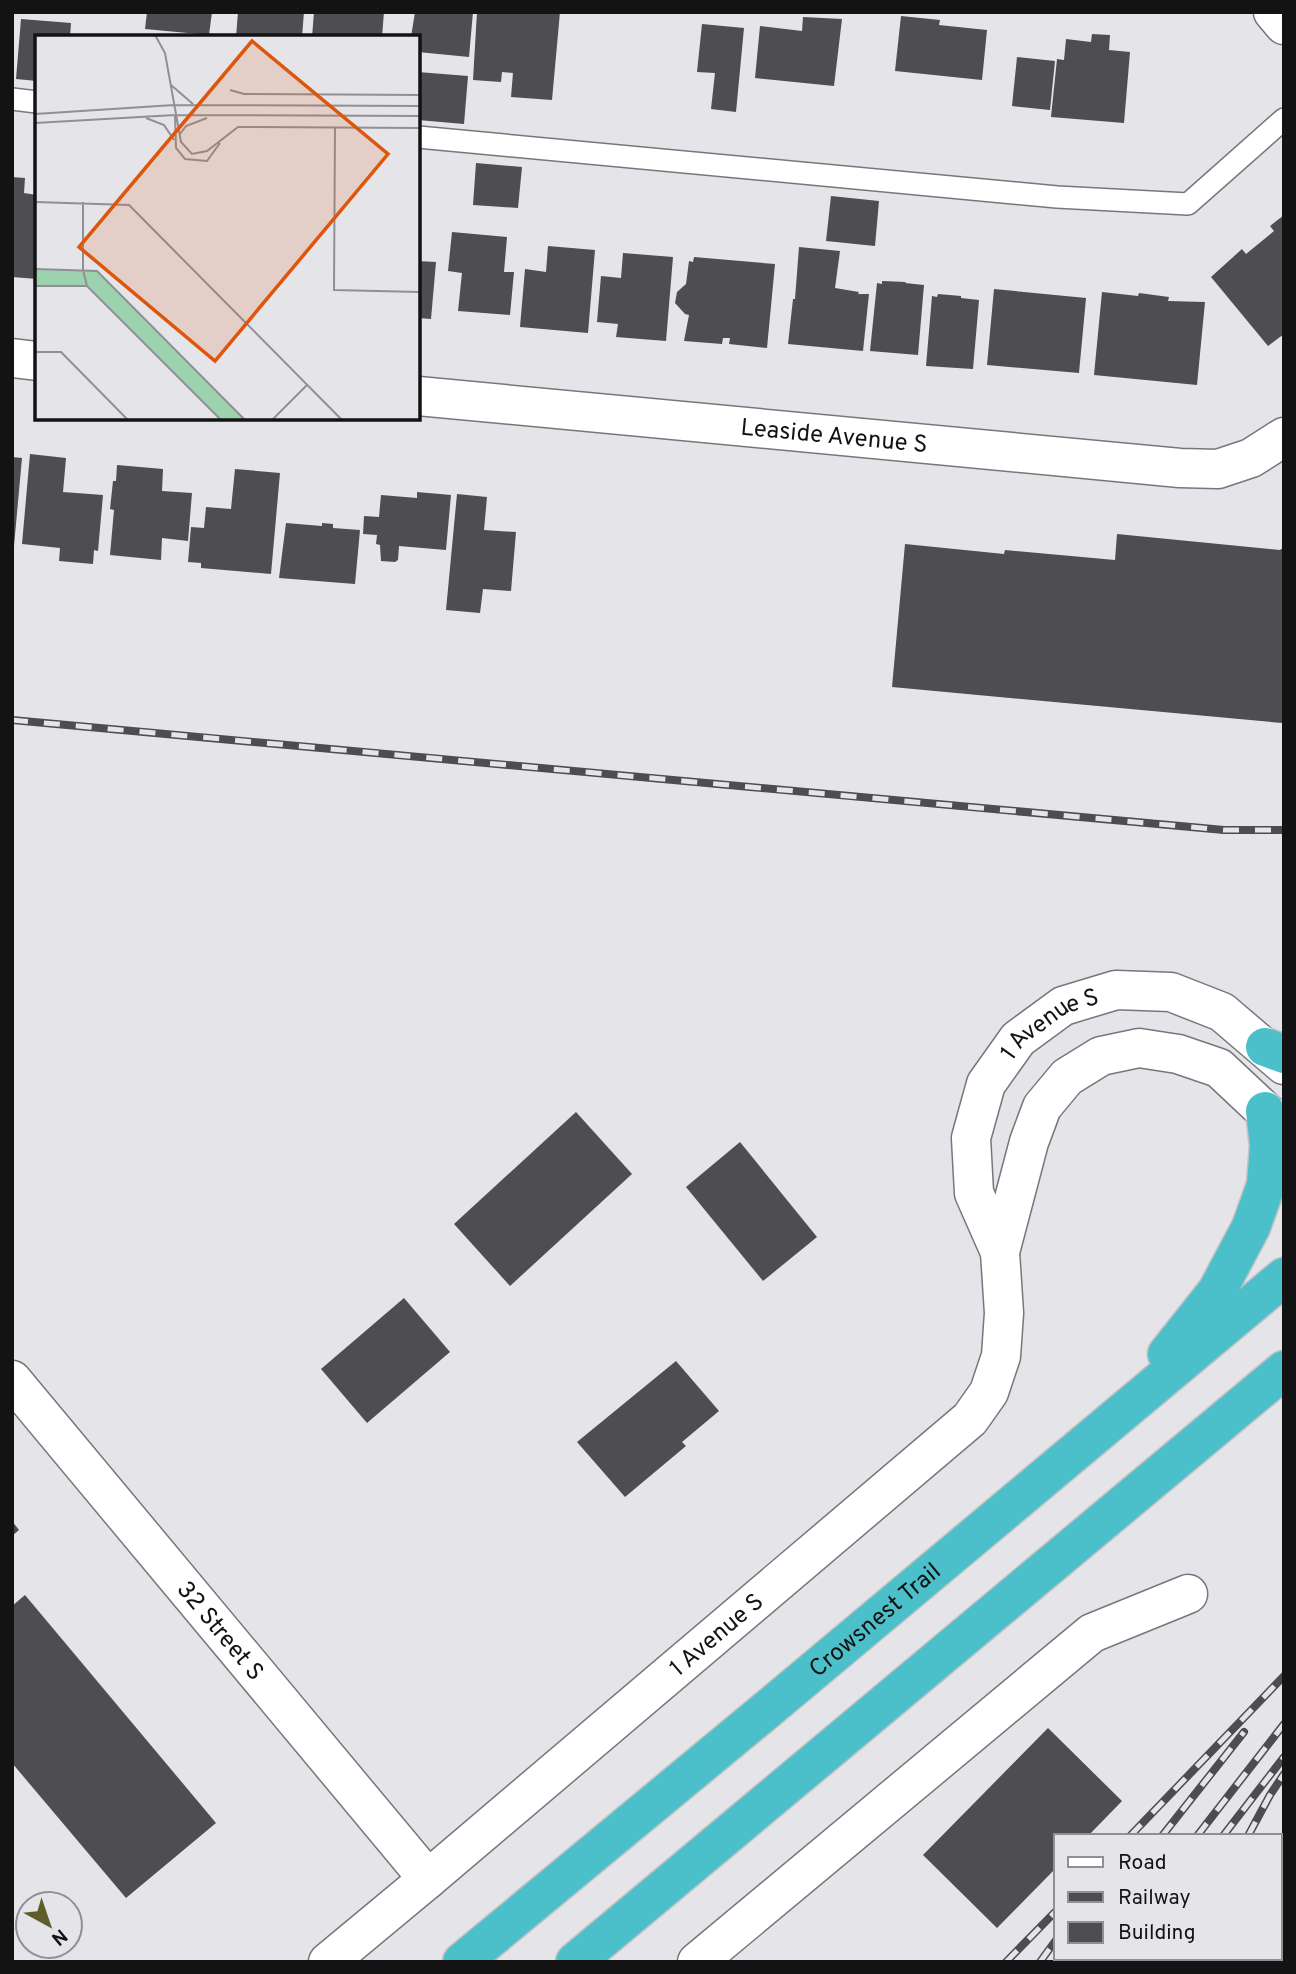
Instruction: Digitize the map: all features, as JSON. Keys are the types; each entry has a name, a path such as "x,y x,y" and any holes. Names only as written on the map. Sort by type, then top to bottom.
{"highway":[{"path":"1120,1414 1217,1291 1251,1227 1266,1185 1274,1120"},
{"name":"Crowsnest Trail","path":"462,1962 1284,1277"},
{"path":"575,1962 1284,1370"}],"street":[{"path":"1273,12 1284,24"},
{"path":"12,358 35,360"},
{"name":"Leaside Avenue S","path":"420,396 1180,468 1218,468 1251,458 1284,437"},
{"name":"1 Avenue S","path":"1000,1252 974,1192 971,1138 986,1084 1018,1039 1063,1006 1116,990 1171,992 1222,1012 1277,1055"},
{"name":"1 Avenue S","path":"328,1962 970,1419 989,1392 1001,1356 1004,1313 1000,1252 1029,1142 1042,1108 1067,1077 1101,1056 1139,1048 1178,1054 1219,1068 1274,1120"},
{"name":"32 Street S","path":"12,1380 428,1880"},
{"path":"697,1962 1091,1633 1188,1594"}],"lane":[{"path":"12,99 35,102"},
{"path":"420,137 1057,197 1188,204 1284,119"}],"building":[{"path":"147,12 212,12 209,35 145,29"},
{"path":"238,12 304,12 302,35 236,35"},
{"path":"314,12 384,12 382,35 312,35"},
{"path":"415,12 473,12 469,57 420,52 420,35 411,35"},
{"path":"477,12 560,12 552,100 511,97 513,73 502,72 501,82 473,80"},
{"path":"901,16 940,20 939,25 987,30 982,80 895,71"},
{"path":"803,17 842,19 834,86 755,78 760,26 802,31"},
{"path":"21,19 71,23 70,35 35,35 35,81 16,79"},
{"path":"702,24 744,28 736,112 711,109 715,73 697,72"},
{"path":"1092,34 1110,35 1109,50 1130,52 1124,123 1051,117 1057,59 1064,60 1066,39 1091,42"},
{"path":"1017,57 1055,61 1050,110 1012,106"},
{"path":"420,72 468,76 464,124 420,120"},
{"path":"476,163 522,167 518,208 473,205"},
{"path":"12,177 25,178 24,193 35,195 35,279 12,277"},
{"path":"831,196 879,201 875,246 826,241"},
{"path":"1284,215 1284,334 1268,346 1211,277 1242,249 1246,254 1274,231 1270,226"},
{"path":"452,232 507,237 504,272 514,272 510,315 458,311 462,273 448,271"},
{"path":"548,246 595,250 588,333 520,327 525,269 546,272"},
{"path":"799,247 840,251 835,288 869,294 863,351 788,344"},
{"path":"623,253 673,257 666,341 616,337 618,324 597,322 601,276 621,278"},
{"path":"694,257 775,264 767,348 729,344 730,338 723,338 722,344 684,341 689,315 675,303 677,292 686,284 689,261 693,262"},
{"path":"420,261 436,262 431,319 420,318"},
{"path":"882,281 924,285 918,355 870,351 877,283 882,284"},
{"path":"994,289 1086,298 1079,373 987,365"},
{"path":"1102,292 1169,297 1168,301 1205,302 1197,385 1094,375"},
{"path":"938,294 979,300 973,369 926,366 932,296 937,297"},
{"path":"30,454 66,458 63,492 103,495 98,551 94,550 93,564 59,561 60,548 22,544"},
{"path":"12,457 22,458 14,546 12,546"},
{"path":"117,465 163,469 162,491 192,493 188,541 162,538 161,560 110,555 114,510 110,509"},
{"path":"235,469 280,473 271,574 201,568 201,563 188,562 191,527 204,528 206,507 231,509"},
{"path":"417,492 451,495 446,550 399,546 398,560 381,561 380,545 376,544 377,535 363,534 364,516 379,517 381,495 417,498"},
{"path":"457,494 487,497 484,530 516,532 511,591 483,589 480,613 446,610"},
{"path":"286,523 322,526 322,523 333,524 333,528 360,530 355,584 279,578"},
{"path":"1117,534 1280,550 1284,547 1284,722 892,687 905,544 1004,554 1005,550 1115,560"},
{"path":"576,1112 632,1174 510,1286 454,1224"},
{"path":"740,1142 817,1237 763,1281 686,1187"},
{"path":"404,1298 450,1352 367,1423 321,1369"},
{"path":"676,1361 719,1411 682,1442 686,1446 625,1497 577,1442"},
{"path":"12,1521 19,1530 12,1536"},
{"path":"25,1595 216,1823 126,1898 12,1763 12,1606"},
{"path":"1048,1728 1122,1801 1090,1834 1054,1834 1054,1870 997,1928 923,1855"}],"railway":[{"path":"12,720 1224,830 1284,830"},
{"path":"1132,1834 1284,1676"},
{"path":"1199,1834 1284,1724"},
{"path":"1164,1834 1244,1732"},
{"path":"1225,1834 1284,1757"},
{"path":"1249,1834 1284,1774"},
{"path":"1006,1962 1054,1913"},
{"path":"1040,1962 1054,1943"}]}
